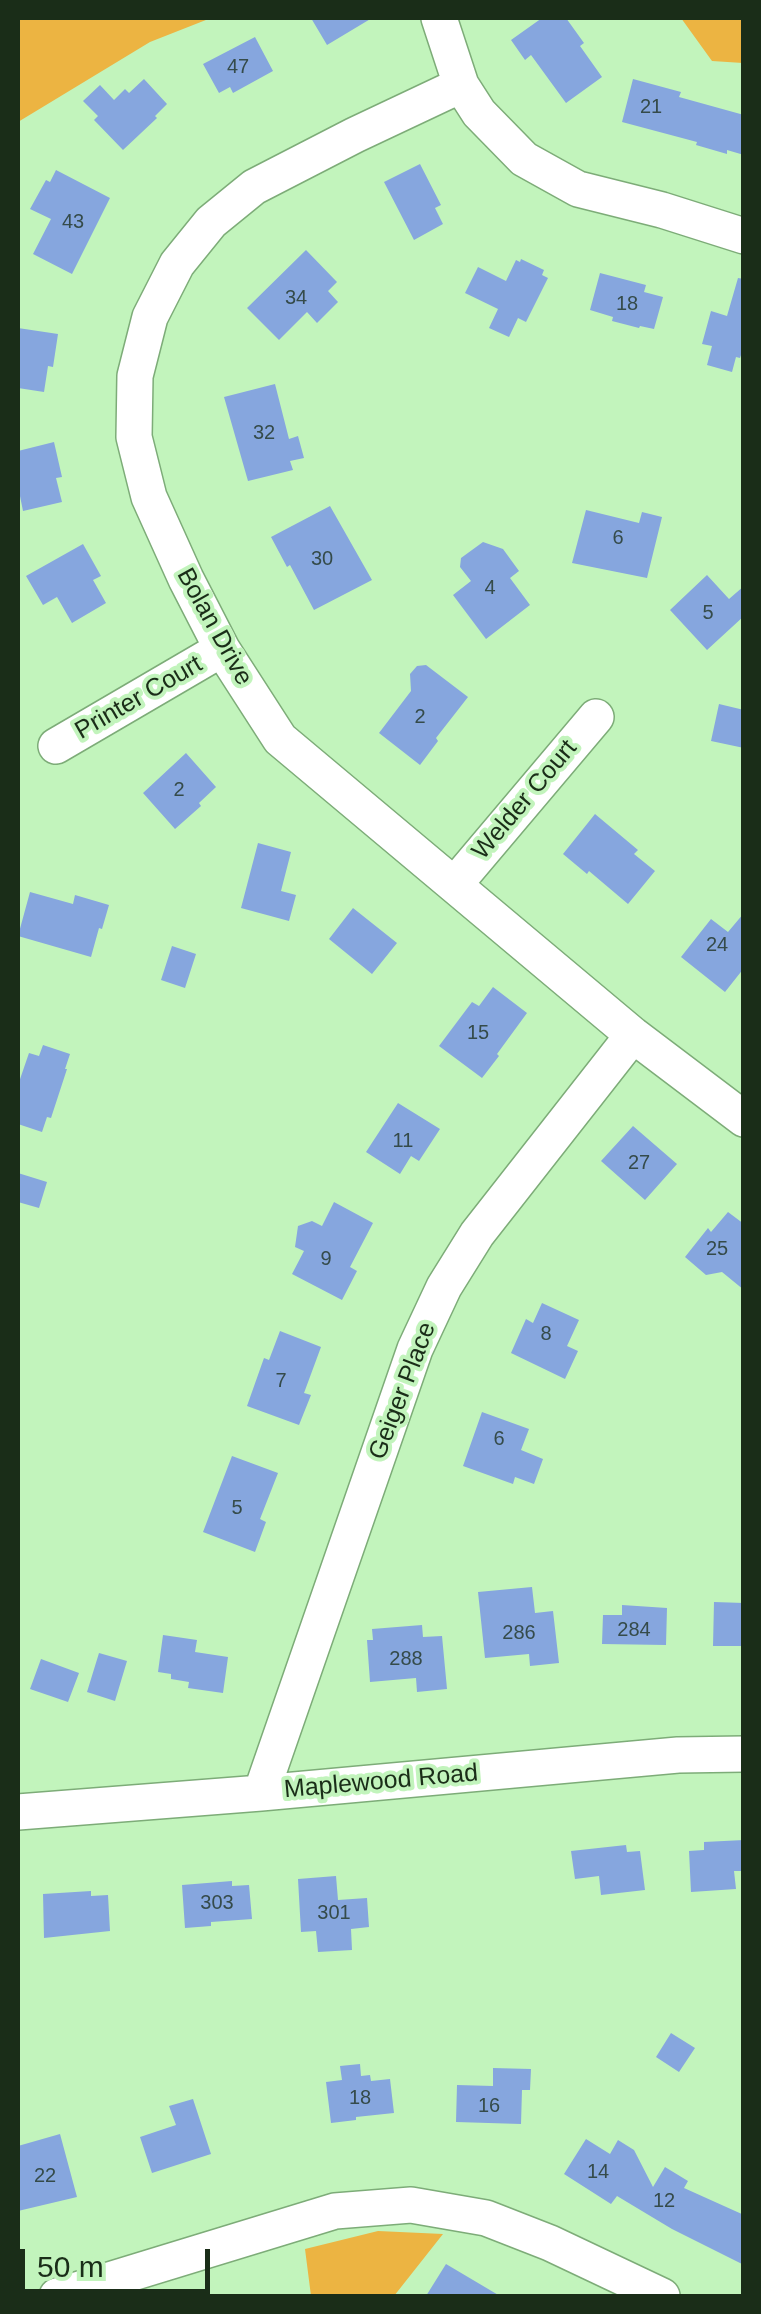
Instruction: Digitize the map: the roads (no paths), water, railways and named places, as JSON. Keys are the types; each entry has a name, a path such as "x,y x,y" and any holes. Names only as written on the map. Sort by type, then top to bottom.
{"street":[{"path":"439,18 461,84 479,113 524,158 578,189 744,236"},
{"name":"Bolan Drive","path":"461,84 254,188 211,222 177,264 150,318 135,376 134,437 149,497 222,650 280,739 633,1035 744,1118"},
{"name":"Printer Court","path":"56,746 222,650"},
{"name":"Welder Court","path":"454,884 596,717"},
{"name":"Geiger Place","path":"260,1794 415,1349 444,1287 477,1234 633,1035"},
{"name":"Maplewood Road","path":"18,1812 678,1755 744,1754"},
{"path":"57,2296 336,2210 411,2205 486,2218 550,2243 662,2296"}]}
